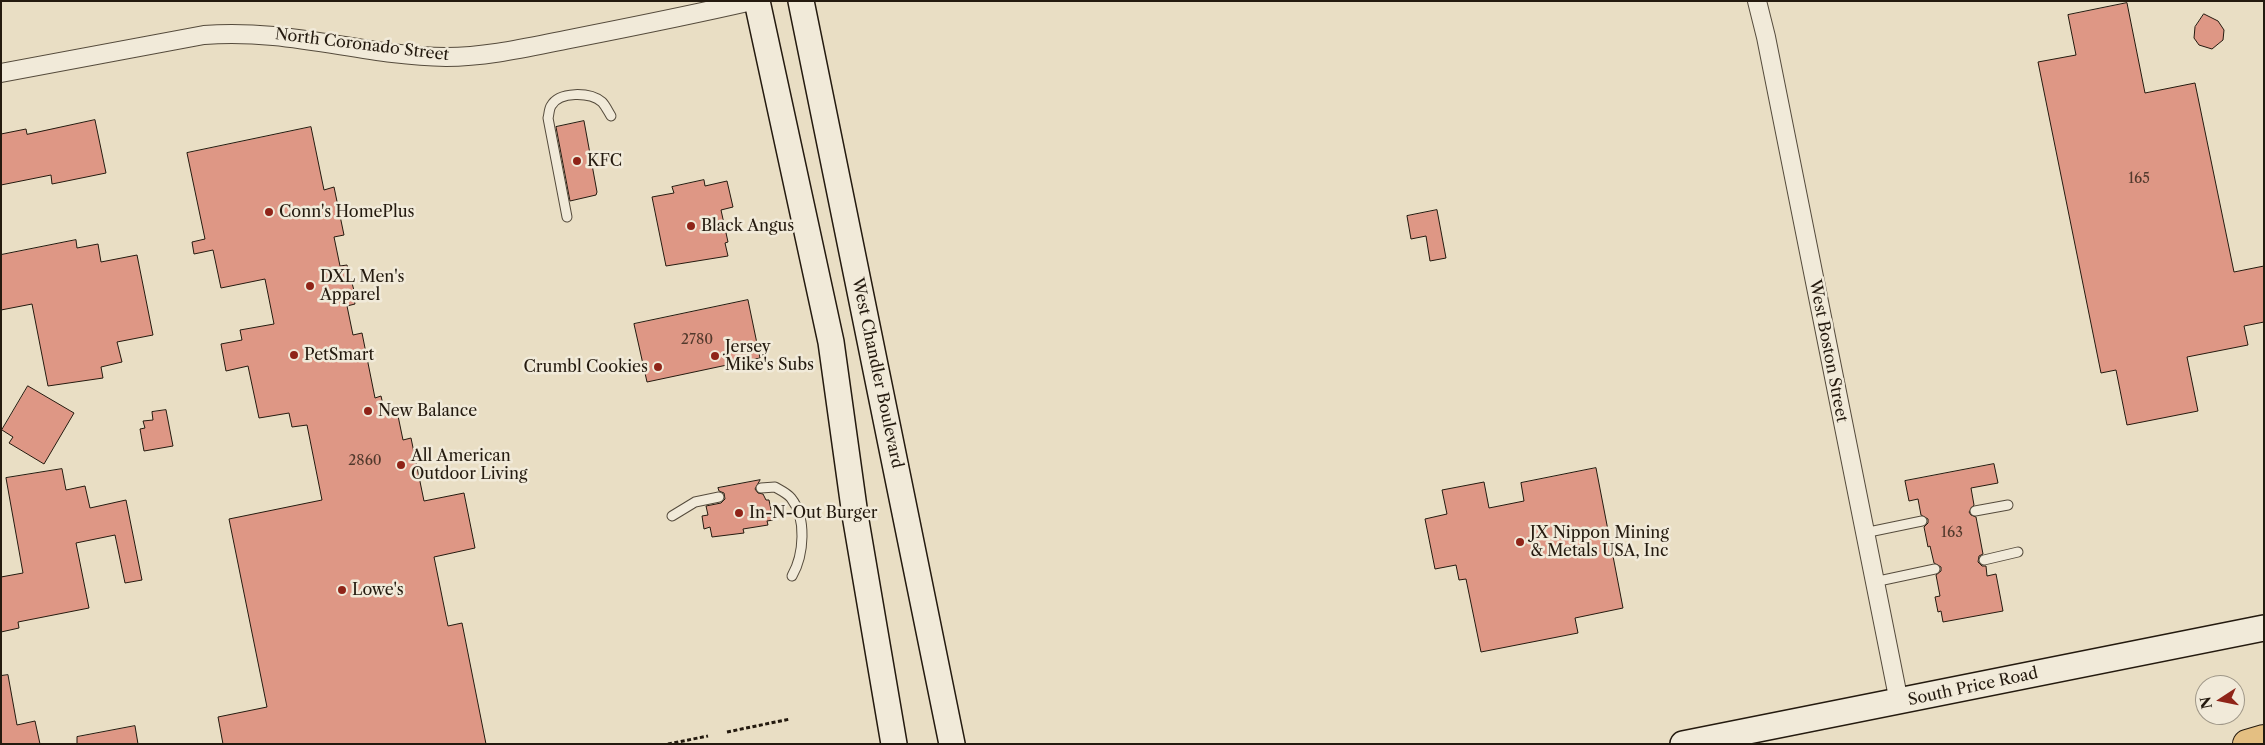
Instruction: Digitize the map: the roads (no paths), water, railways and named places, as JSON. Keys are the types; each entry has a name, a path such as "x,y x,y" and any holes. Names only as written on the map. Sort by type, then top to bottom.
{"highway":[{"path":"2247,744 2264,740"}],"main road":[{"path":"757,1 831,342 855,515 894,744"},
{"name":"West Chandler Boulevard","path":"802,1 952,744"},
{"name":"South Price Road","path":"1682,744 2264,628"}],"street":[{"name":"North Coronado Street","path":"1,73 204,34 229,32 284,35 425,56 487,55 635,27 752,1"},
{"name":"West Boston Street","path":"1757,1 1768,47 1898,702"}],"lane":[{"path":"567,217 548,118 551,106 560,98 579,94 594,98 603,103 610,116"},
{"path":"761,488 775,487 790,497 797,507 802,548 799,564 792,576"},
{"path":"672,516 695,502 719,497"},
{"path":"1975,511 2008,504"},
{"path":"1864,533 1922,520"},
{"path":"1984,560 2018,552"},
{"path":"1874,582 1935,569"}],"place":[{"name":"KFC","path":"577,161"},
{"name":"Conn's HomePlus","path":"269,212"},
{"name":"Black Angus","path":"691,226"},
{"name":"DXL Men's Apparel","path":"310,286"},
{"name":"PetSmart","path":"294,355"},
{"name":"Jersey Mike's Subs","path":"715,356"},
{"name":"Crumbl Cookies","path":"658,367"},
{"name":"New Balance","path":"368,411"},
{"name":"All American Outdoor Living","path":"401,465"},
{"name":"In-N-Out Burger","path":"739,513"},
{"name":"JX Nippon Mining & Metals USA, Inc","path":"1520,542"},
{"name":"Lowe's","path":"342,590"}]}
